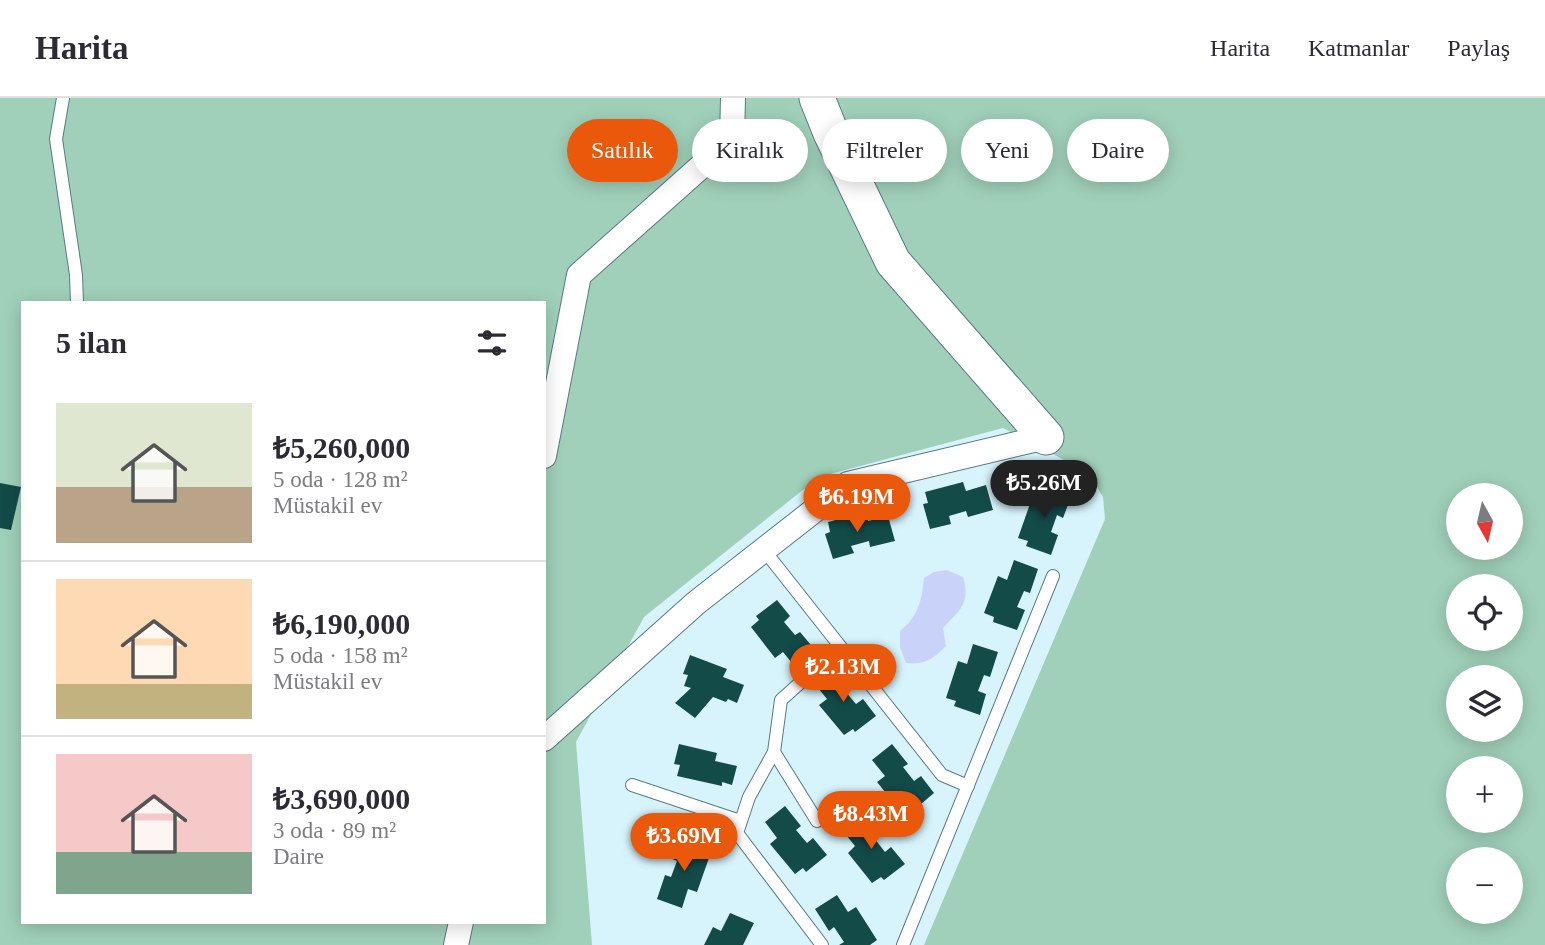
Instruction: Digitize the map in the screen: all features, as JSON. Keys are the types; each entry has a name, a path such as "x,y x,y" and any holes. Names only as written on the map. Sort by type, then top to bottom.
{"street":[{"path":"546,446 579,275 732,139 733,98"},
{"path":"546,737 696,603 848,484 1046,437 893,262 817,98"},
{"path":"456,945 461,924"}],"lane":[{"path":"63,98 56,139 76,275 77,301"},
{"path":"764,550 942,775 968,786"},
{"path":"903,945 1053,576"},
{"path":"822,945 737,833 749,797 774,752 781,700 840,647"},
{"path":"774,752 817,821"},
{"path":"632,785 740,821"}],"green space":[{"path":"0,98 1545,98 1545,945 924,945 1105,519 1103,497 1089,473 1003,428 819,477 644,617 576,742 592,945 0,945"}],"water":[{"path":"947,570 963,577 966,593 959,611 943,628 946,646 928,660 906,663 900,647 900,631 911,620 918,607 924,578 934,572"}],"building":[{"path":"963,482 966,491 986,485 993,510 968,517 966,511 949,516 951,524 930,529 923,504 928,503 925,492"},
{"path":"0,483 21,487 11,530 0,528"},
{"path":"1047,485 1072,494 1063,518 1057,515 1051,532 1058,535 1051,555 1026,546 1028,541 1018,538 1031,501 1040,504"},
{"path":"866,512 868,521 888,516 895,541 870,547 869,541 851,546 854,553 833,559 825,534 830,532 828,522"},
{"path":"1014,560 1038,569 1030,593 1024,591 1017,607 1025,610 1017,630 993,622 994,617 984,613 998,576 1007,580"},
{"path":"777,600 790,616 784,622 795,635 800,632 816,651 796,668 783,652 775,658 751,627 759,620 756,616"},
{"path":"973,644 998,652 990,677 984,675 978,691 986,694 980,715 954,706 956,701 946,698 958,661 967,664"},
{"path":"690,655 727,669 723,677 744,685 737,703 713,697 695,718 675,703 691,688 684,686 688,675 683,674"},
{"path":"834,667 850,686 845,691 856,704 863,699 876,716 855,732 853,729 844,735 819,705 827,699 814,683"},
{"path":"679,744 717,753 715,761 737,766 732,785 722,782 722,786 677,776 680,765 674,764"},
{"path":"892,744 908,764 903,767 914,781 921,776 934,793 914,810 910,806 902,813 877,782 885,776 872,760"},
{"path":"785,806 801,826 796,830 807,843 813,838 827,855 806,872 803,868 795,874 770,844 777,838 765,822"},
{"path":"863,814 879,834 874,838 885,852 891,847 905,864 884,880 881,877 872,883 848,853 855,846 842,830"},
{"path":"677,838 702,846 700,851 710,855 697,892 688,889 682,908 657,899 665,875 671,877 677,861 670,858"},
{"path":"837,895 848,912 856,907 877,940 870,945 839,945 844,942 834,927 829,931 815,909"},
{"path":"730,913 754,923 743,945 704,945 713,927 721,931"}]}
